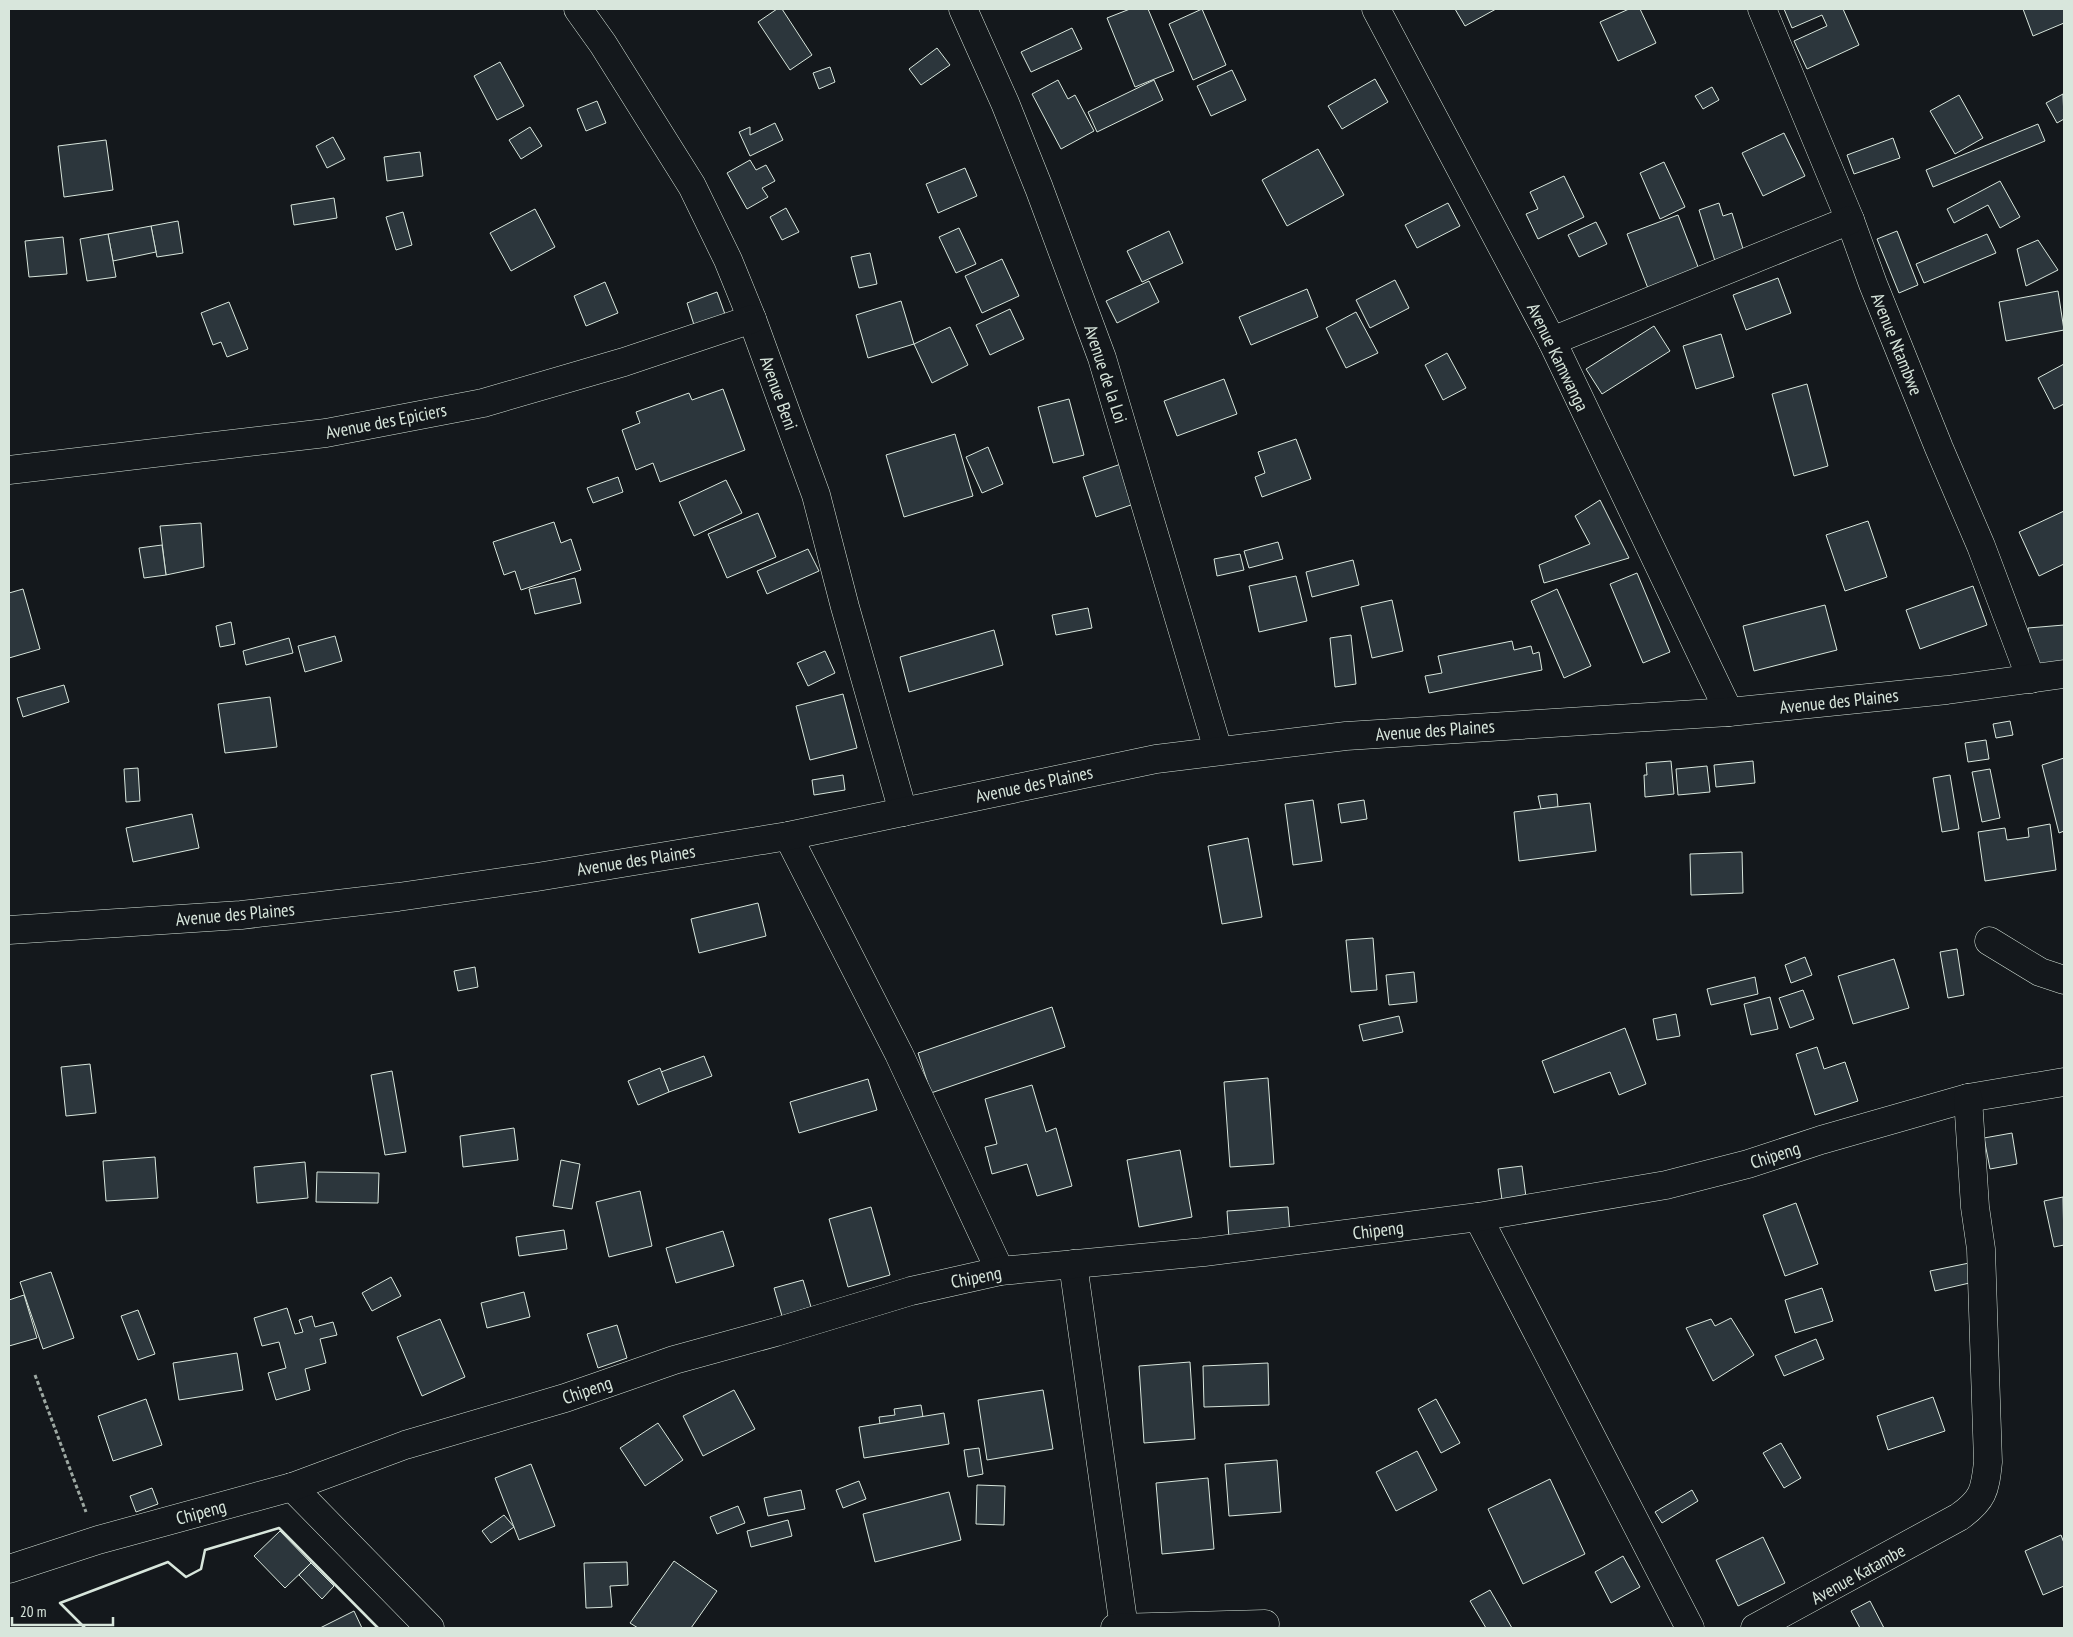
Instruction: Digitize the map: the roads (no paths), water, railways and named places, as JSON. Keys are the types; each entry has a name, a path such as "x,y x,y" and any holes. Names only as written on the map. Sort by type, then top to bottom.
{"street":[{"name":"Avenue Beni","path":"578,9 603,44 692,186 728,260 752,319 816,495 845,607 903,812"},
{"name":"Avenue de la Loi","path":"963,9 1006,103 1102,358 1218,750"},
{"name":"Avenue Kamwanga","path":"1376,9 1552,341 1729,712"},
{"name":"Avenue Ntambwe","path":"1762,9 1850,220 1873,284 1939,448 1981,546 2030,679"},
{"path":"1552,341 1850,220"},
{"name":"Avenue des Epiciers","path":"9,470 326,433 473,404 624,362 752,319"},
{"name":"Avenue des Plaines","path":"9,930 241,915 388,898 788,836 1156,759 1218,750 1383,733 1729,712 1947,690 2064,674"},
{"path":"788,836 899,1054 1000,1272"},
{"path":"1989,940 2040,972 2064,980"},
{"name":"Chipeng","path":"9,1569 98,1540 292,1487 405,1446 565,1398 674,1360 776,1332 911,1291 1000,1272 1204,1252 1478,1218 1666,1185 1748,1164 1821,1140 1968,1098 2064,1082"},
{"name":"Avenue Katambe","path":"1755,1628 1959,1517 1980,1499 1985,1489 1988,1462 1982,1249 1975,1207 1968,1098"},
{"path":"1478,1218 1690,1628"},
{"path":"1073,1264 1124,1628"},
{"path":"292,1487 430,1628"},
{"path":"1115,1628 1265,1624"}]}
